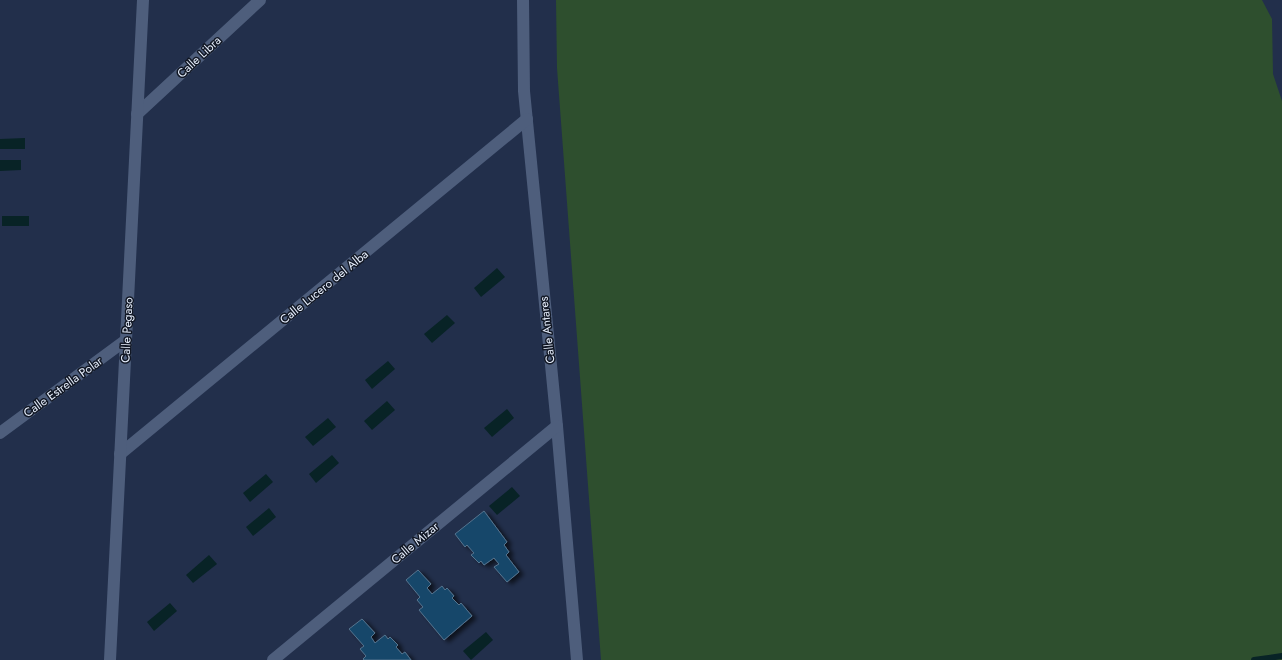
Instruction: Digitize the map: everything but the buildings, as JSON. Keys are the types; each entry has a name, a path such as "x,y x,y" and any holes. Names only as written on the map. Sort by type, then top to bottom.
{"street":[{"name":"Calle Pegaso","path":"110,660 143,0"},
{"name":"Calle Libra","path":"137,114 260,0"},
{"name":"Calle Antares","path":"523,0 524,91 557,426 577,660"},
{"name":"Calle Lucero del Alba","path":"120,454 527,119"},
{"name":"Calle Estrella Polar","path":"0,433 126,340"},
{"name":"Calle Mizar","path":"273,660 557,426"}],"green space":[{"path":"556,0 1262,0 1272,19 1273,74 1282,101 1282,660 601,660 557,68"}],"shaded area":[{"path":"25,138 25,149 0,149 0,139"},
{"path":"0,160 21,160 21,170 0,171"},
{"path":"2,216 29,216 29,226 2,226"},
{"path":"497,268 505,277 481,297 474,288"},
{"path":"447,315 455,323 432,343 424,334"},
{"path":"388,361 395,369 372,389 365,380"},
{"path":"387,401 395,410 372,430 364,421"},
{"path":"507,409 514,418 492,437 484,428"},
{"path":"328,418 336,427 313,446 305,437"},
{"path":"332,455 339,463 316,483 309,474"},
{"path":"266,474 273,482 250,502 243,493"},
{"path":"512,487 520,496 497,515 489,506"},
{"path":"269,508 276,517 253,536 246,527"},
{"path":"209,555 217,564 193,583 186,575"},
{"path":"170,603 177,611 154,631 147,622"},
{"path":"486,632 493,640 471,660 463,651"}],"waterway":[{"path":"1254,660 1282,656"}]}
